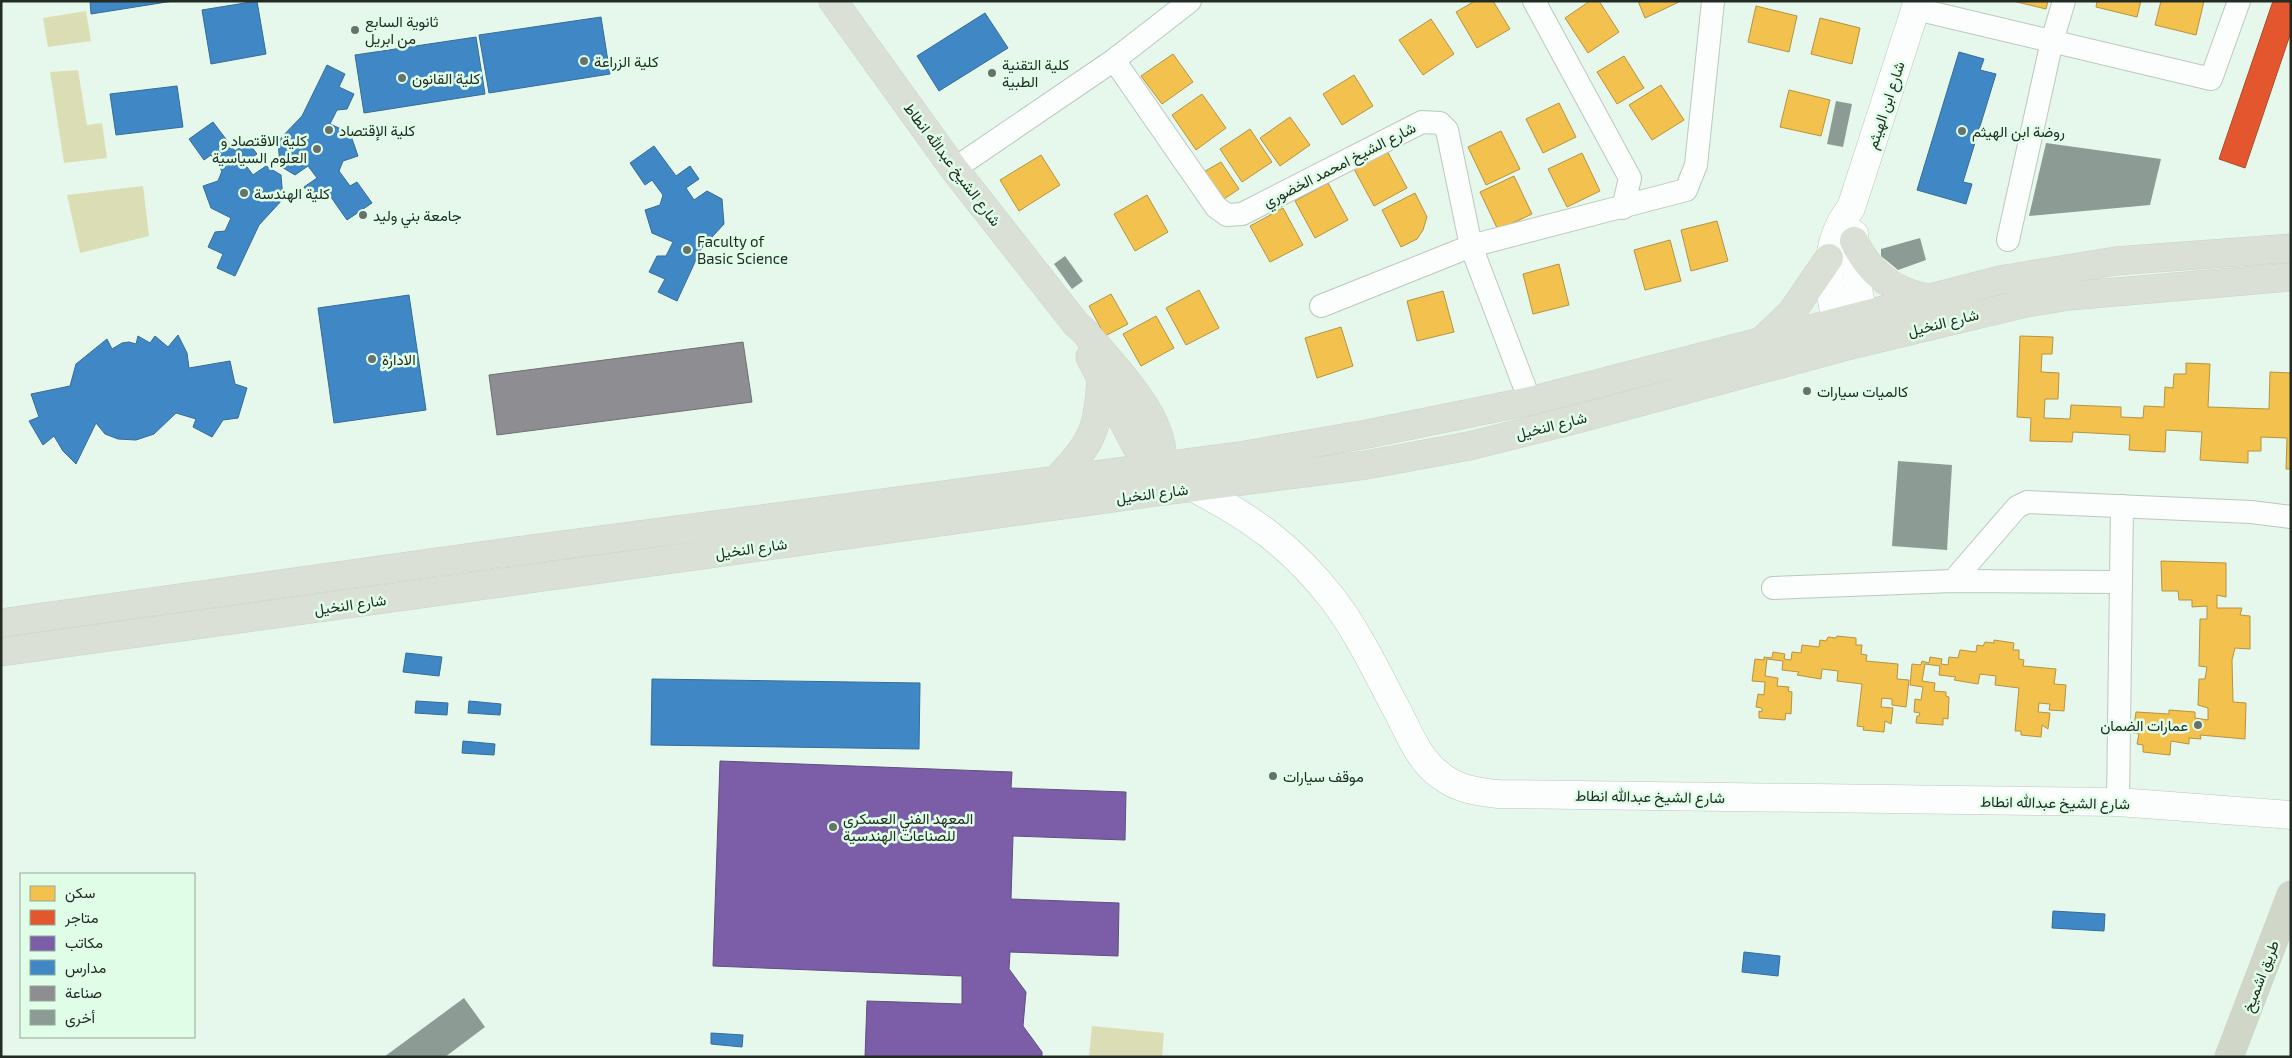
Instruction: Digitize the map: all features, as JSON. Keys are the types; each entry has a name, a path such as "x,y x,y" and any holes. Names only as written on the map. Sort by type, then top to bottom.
{"highway":[{"name":"طريق اشميخ","path":"2229,1057 2291,895"}],"main road":[{"name":"شارع الشيخ عبدالله انطاط","path":"833,1 954,169 1076,324 1109,361 1152,418 1162,442 1157,480 1148,493"},
{"name":"شارع ابن الهيثم","path":"1851,208 1917,5"},
{"path":"1851,208 1856,272 1866,328"},
{"path":"1840,335 1829,277 1829,258 1837,230 1851,208"},
{"path":"1854,240 1861,255 1882,280 1911,295 1927,298"},
{"name":"شارع النخيل","path":"1866,328 1927,298 2000,280 2116,261 2291,248"},
{"path":"1762,342 1792,312 1829,258"},
{"name":"شارع النخيل","path":"1,652 1148,493 1366,465 1469,446 1585,417 1866,328 1988,311 2069,296 2291,277"},
{"name":"شارع الشيخ عبدالله انطاط","path":"1076,324 1081,341 1135,444 1142,453 1160,467 1194,488 1244,515 1293,553 1333,600 1356,634 1420,754 1441,777 1468,790 1498,794 2118,802 2291,816"},
{"name":"شارع النخيل","path":"4,620 1058,478 1240,456 1366,434 1530,400 1762,342 1840,335"},
{"path":"1058,478 1081,453 1093,434 1100,408 1102,378"},
{"path":"1152,418 1177,439 1192,446 1207,452 1240,456"}],"street":[{"path":"954,169 1114,60 1190,1"},
{"path":"1534,1 1630,178 1623,208"},
{"path":"1321,306 1471,246 1623,208 1686,190 1696,165 1712,1"},
{"path":"2008,240 2052,41 2064,1"},
{"path":"1917,5 2052,41 2211,79 2239,1"},
{"name":"شارع الشيخ امحمد الخضوري","path":"1114,60 1216,208 1227,215 1242,214 1422,122 1440,123 1447,130 1471,246 1530,400"},
{"path":"1953,580 2022,504 2044,502 2252,512 2291,517"},
{"path":"2118,802 2122,506"},
{"path":"1773,588 1953,580 2121,582"}],"green space":[{"path":"86,11 91,41 48,47 43,18"},
{"path":"78,70 87,125 102,123 107,158 64,163 50,72"},
{"path":"143,186 149,236 80,253 67,195"},
{"path":"1092,1026 1164,1033 1162,1057 1089,1057"}],"building: سكن":[{"path":"1475,1 1493,1 1510,29 1477,48 1456,12"},
{"path":"1590,1 1599,1 1619,32 1588,53 1565,18"},
{"path":"1638,1 1679,1 1679,2 1645,18"},
{"path":"2013,1 2048,1 2046,9"},
{"path":"2097,1 2141,1 2137,17 2096,7"},
{"path":"2161,1 2204,1 2196,35 2155,25"},
{"path":"1756,6 1797,16 1789,52 1748,42"},
{"path":"1820,18 1860,28 1852,64 1811,54"},
{"path":"1431,19 1454,54 1423,75 1399,40"},
{"path":"1173,54 1193,82 1162,104 1141,76"},
{"path":"1624,56 1644,88 1617,104 1597,72"},
{"path":"1354,75 1373,106 1342,125 1323,94"},
{"path":"1661,85 1684,120 1652,140 1629,105"},
{"path":"1789,90 1830,100 1821,136 1780,127"},
{"path":"1202,94 1226,128 1196,150 1172,115"},
{"path":"1559,103 1576,137 1543,153 1526,119"},
{"path":"1290,117 1310,145 1280,166 1260,138"},
{"path":"1250,129 1272,162 1242,182 1220,149"},
{"path":"1501,131 1520,169 1486,185 1468,147"},
{"path":"1387,151 1407,188 1374,206 1354,169"},
{"path":"1582,153 1600,191 1567,207 1548,169"},
{"path":"1041,155 1060,185 1019,211 1000,180"},
{"path":"1221,162 1239,189 1221,201 1202,173"},
{"path":"1514,176 1532,214 1498,230 1480,192"},
{"path":"1328,183 1348,220 1315,238 1295,201"},
{"path":"1415,193 1427,217 1423,230 1417,239 1401,247 1382,210"},
{"path":"1147,195 1168,232 1135,251 1114,214"},
{"path":"1283,208 1303,245 1270,262 1250,226"},
{"path":"1717,221 1728,261 1691,271 1681,230"},
{"path":"1670,240 1681,281 1645,290 1634,250"},
{"path":"1559,264 1569,305 1533,314 1523,274"},
{"path":"1199,290 1219,328 1186,345 1166,308"},
{"path":"1443,291 1454,332 1417,341 1407,301"},
{"path":"1111,294 1128,324 1105,336 1089,306"},
{"path":"1156,316 1174,348 1141,366 1123,334"},
{"path":"1341,327 1353,366 1317,378 1305,338"},
{"path":"2020,336 2053,337 2052,354 2042,354 2041,372 2059,373 2058,399 2045,399 2044,418 2070,419 2071,405 2121,407 2121,417 2143,418 2144,406 2164,407 2165,387 2173,388 2174,374 2186,374 2186,363 2210,364 2208,407 2269,409 2270,372 2291,373 2291,469 2286,469 2287,438 2261,437 2261,451 2248,451 2248,463 2200,460 2202,432 2166,430 2165,452 2129,450 2130,435 2073,432 2072,442 2030,441 2031,418 2017,417"},
{"path":"2161,561 2226,563 2226,597 2217,595 2217,608 2242,608 2240,615 2250,616 2250,649 2235,648 2232,660 2233,702 2246,703 2245,739 2200,735 2201,739 2189,738 2189,744 2171,741 2170,755 2143,752 2143,745 2137,744 2139,734 2133,733 2136,712 2169,714 2169,710 2195,712 2195,718 2208,720 2208,708 2198,705 2199,679 2205,679 2207,667 2199,666 2200,619 2207,619 2207,606 2192,607 2192,600 2179,600 2178,591 2162,591"},
{"path":"1837,636 1856,638 1856,645 1862,645 1861,654 1867,655 1866,661 1898,664 1897,679 1909,680 1906,707 1892,705 1892,699 1882,698 1881,707 1893,708 1891,724 1885,721 1884,732 1863,730 1864,727 1857,726 1862,684 1837,681 1838,671 1822,669 1821,679 1797,675 1799,672 1782,670 1783,661 1767,659 1765,676 1778,678 1777,686 1789,687 1788,691 1792,692 1791,714 1786,713 1785,720 1759,718 1759,711 1762,712 1762,708 1756,707 1758,694 1764,695 1765,682 1752,681 1755,659 1764,660 1764,657 1772,658 1773,652 1785,654 1784,659 1791,660 1792,652 1801,653 1802,645 1819,647 1820,640 1826,641 1828,637 1836,638"},
{"path":"1994,640 2014,643 2013,650 2019,650 2019,659 2024,660 2023,666 2056,669 2054,684 2066,685 2064,711 2049,710 2050,704 2039,703 2038,712 2050,713 2048,729 2042,725 2041,737 2021,735 2021,731 2015,731 2019,688 1995,685 1996,676 1980,674 1978,684 1954,680 1956,677 1939,675 1940,666 1925,664 1922,681 1935,683 1934,691 1946,692 1946,696 1949,697 1948,719 1943,718 1943,725 1916,723 1917,716 1920,713 1914,712 1915,699 1921,700 1923,687 1910,685 1912,664 1921,665 1922,661 1929,663 1930,657 1942,659 1941,664 1948,665 1949,657 1958,658 1960,650 1976,652 1977,645 1983,646 1985,642 1994,643"}],"building: متاجر":[{"path":"2273,1 2291,1 2291,32 2245,168 2219,159"}],"building: مكاتب":[{"path":"720,761 1012,772 1011,788 1126,792 1125,840 1013,836 1011,899 1119,903 1118,956 1010,952 1009,969 1026,992 1023,1026 1042,1052 1042,1057 865,1057 867,1001 962,1004 962,976 713,966"}],"building: مدارس":[{"path":"90,1 173,1 91,14"},
{"path":"257,1 266,54 211,64 202,10"},
{"path":"985,13 1008,48 939,91 917,56"},
{"path":"601,17 610,74 489,93 479,35"},
{"path":"476,37 485,94 364,113 355,55"},
{"path":"1959,52 1984,59 1980,70 1996,74 1963,182 1972,184 1966,204 1917,190"},
{"name":"كلية الاقتصاد و العلوم السياسية","path":"327,65 345,74 339,87 354,94 347,109 337,110 330,124 350,133 358,156 343,161 339,171 350,186 357,182 372,203 347,220 326,190 312,199 304,187 317,178 308,166 295,175 280,166 278,141 302,116"},
{"path":"177,86 183,127 116,135 110,94"},
{"name":"كلية الهندسة","path":"213,122 235,151 248,142 257,154 244,163 253,175 266,166 281,175 283,199 259,225 235,276 217,268 223,254 208,247 215,232 225,231 231,218 211,208 203,186 218,181 222,171 211,155 204,160 189,139"},
{"path":"654,146 676,176 690,166 699,179 686,188 694,200 707,191 722,199 724,224 701,249 677,301 658,292 665,279 649,272 657,256 666,256 673,242 652,233 645,210 660,205 663,195 652,180 645,185 630,163"},
{"name":"ِالادارة","path":"409,295 426,410 334,423 318,308"},
{"path":"178,335 187,353 189,368 230,361 235,384 247,388 238,418 223,420 212,437 193,427 196,419 176,413 154,434 136,440 118,439 105,434 96,423 76,464 63,451 54,436 43,445 29,421 39,417 31,394 70,386 76,364 107,339 112,349 122,343 136,344 138,336 150,343 155,336 168,347"},
{"path":"406,653 442,657 439,676 403,672"},
{"path":"652,679 920,683 919,749 651,745"},
{"path":"416,701 448,703 447,715 415,713"},
{"path":"469,701 501,704 500,715 468,713"},
{"path":"463,741 495,744 494,755 462,753"},
{"path":"2053,911 2105,914 2104,931 2052,928"},
{"path":"1744,952 1780,956 1778,976 1742,972"},
{"path":"711,1033 743,1035 742,1047 711,1044"}],"building: صناعة":[{"path":"743,342 752,402 497,435 489,375"}],"building: أخرى":[{"path":"1836,101 1852,104 1843,147 1827,144"},
{"path":"2046,143 2161,159 2150,205 2029,216"},
{"path":"1920,238 1926,260 1898,270 1881,256 1881,249"},
{"path":"1065,256 1083,281 1072,289 1054,264"},
{"path":"1898,461 1952,465 1947,550 1892,546"},
{"path":"464,998 485,1027 445,1057 384,1057"}],"place":[{"name":"ثانوية السابع من ابريل","path":"355,30"},
{"name":"كلية الزراعة","path":"584,61"},
{"name":"كلية التقنية الطبية","path":"992,73"},
{"name":"كلية القانون","path":"402,78"},
{"name":"كلية الإقتصاد","path":"329,130"},
{"name":"روضة ابن الهيثم","path":"1962,131"},
{"name":"كلية الاقتصاد و العلوم السياسية","path":"317,149"},
{"name":"كلية الهندسة","path":"244,193"},
{"name":"جامعة بني وليد","path":"363,215"},
{"name":"Faculty of Basic Science","path":"687,250"},
{"name":"ِالادارة","path":"372,359"},
{"name":"كالميات سيارات","path":"1807,391"},
{"name":"عمارات الضمان","path":"2198,725"},
{"name":"موقف سيارات","path":"1273,776"},
{"name":"المعهد الفني العسكري للصناعات الهندسية","path":"833,827"}]}
